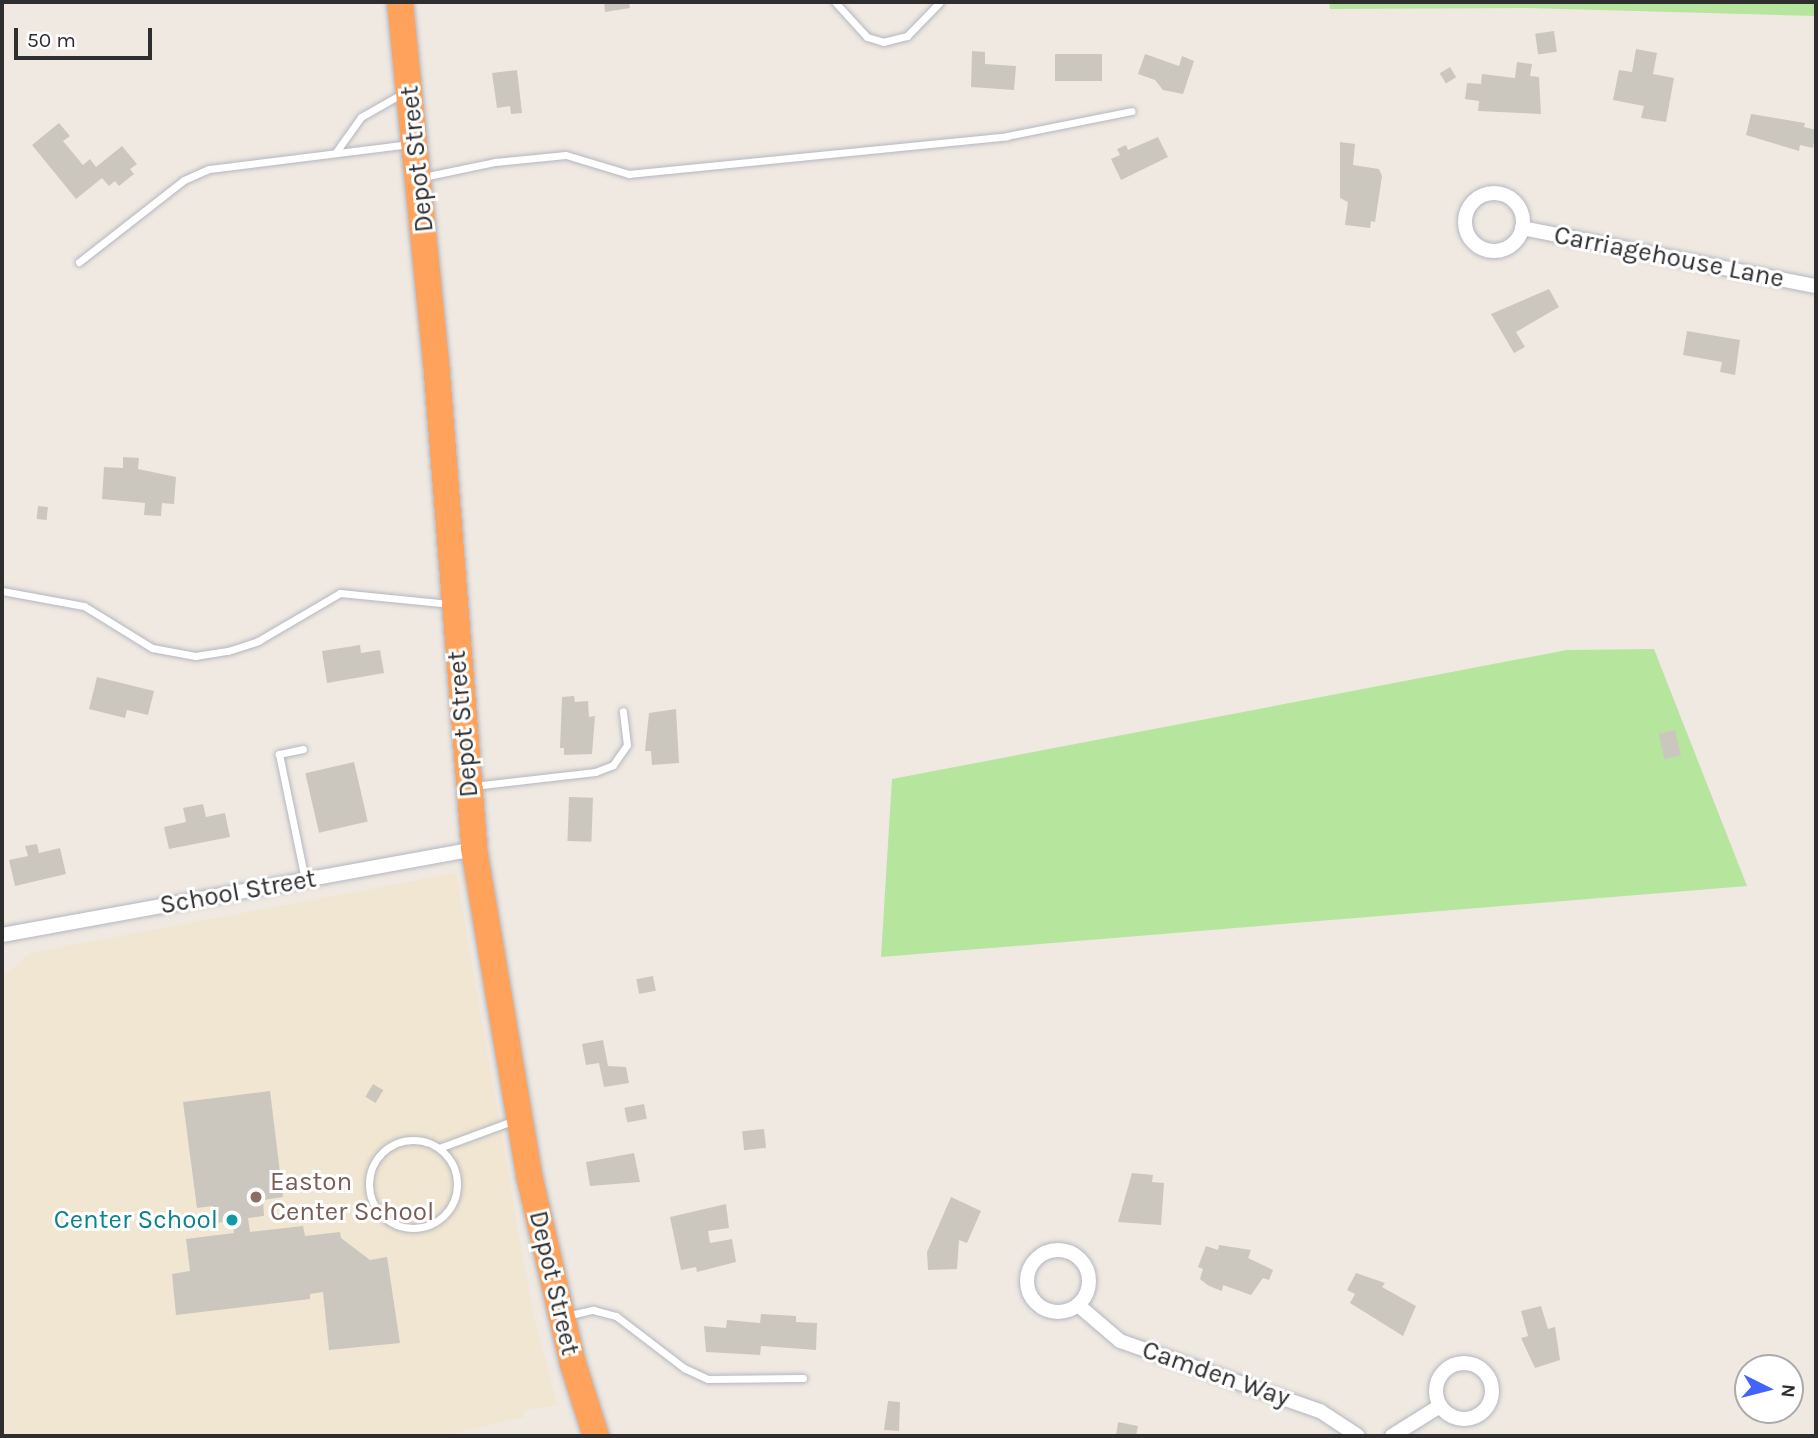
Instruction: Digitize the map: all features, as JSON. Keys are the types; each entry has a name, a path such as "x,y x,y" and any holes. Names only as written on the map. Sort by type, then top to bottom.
{"highway":[{"name":"Depot Street","path":"400,2 416,143 474,849 519,1119 562,1317 596,1436"}],"street":[{"name":"Carriagehouse Lane","path":"1504,194 1517,204 1522,228 1507,248 1483,250 1466,232 1465,215 1480,195 1504,194"},
{"name":"Carriagehouse Lane","path":"1522,228 1816,286"},
{"name":"School Street","path":"2,935 474,849"},
{"path":"1061,1250 1079,1258 1089,1282 1078,1305 1053,1312 1036,1304 1027,1280 1037,1257 1061,1250"},
{"name":"Camden Way","path":"1078,1305 1120,1341 1320,1411 1358,1436"},
{"path":"1472,1364 1490,1379 1492,1397 1478,1416 1460,1419 1440,1406 1437,1384 1450,1366 1472,1364"},
{"path":"1392,1436 1440,1406"}],"lane":[{"path":"835,2 867,37 883,41 907,36 940,2"},
{"path":"336,152 361,117 410,89"},
{"path":"419,178 495,162 566,155 629,174 641,173 1007,136 1132,111"},
{"path":"79,262 184,180 209,169 416,143"},
{"path":"2,591 84,606 152,648 195,656 258,641 340,593 452,604"},
{"path":"469,787 595,772 613,765 627,745 623,711"},
{"path":"303,749 279,754 305,880"},
{"path":"439,1149 455,1172 455,1194 446,1213 435,1222 407,1228 381,1215 369,1189 375,1161 385,1150 412,1140 439,1149 519,1119"},
{"path":"562,1317 593,1310 616,1316 684,1368 708,1379 803,1378"}],"shaded area":[{"name":"Easton Center School","path":"456,873 532,1310 557,1405 524,1410 525,1417 440,1436 2,1436 2,978 30,953"}],"green space":[{"path":"1329,2 1816,2 1816,16 1528,8 1330,9"},
{"path":"1654,649 1747,886 881,957 892,779 1567,650"}],"building":[{"path":"604,2 629,2 630,8 605,12"},
{"path":"1554,31 1557,52 1538,54 1535,34"},
{"path":"1636,49 1657,53 1653,74 1674,78 1666,122 1641,118 1644,106 1613,100 1619,70 1632,72"},
{"path":"972,51 985,52 985,64 1016,66 1014,90 971,87"},
{"path":"1055,54 1102,54 1102,81 1055,81"},
{"path":"1145,54 1179,66 1182,56 1194,61 1183,94 1163,90 1155,80 1138,74"},
{"path":"1517,62 1532,64 1530,76 1539,77 1541,114 1478,111 1479,101 1465,99 1467,83 1481,84 1482,74 1515,78"},
{"path":"1450,67 1456,77 1446,83 1440,73"},
{"path":"517,70 522,113 511,114 510,106 497,108 492,73"},
{"path":"1751,114 1805,123 1804,127 1816,130 1813,148 1800,145 1799,151 1746,135"},
{"path":"59,123 70,136 63,141 83,165 90,159 96,167 122,146 137,164 130,169 134,174 119,186 115,181 109,186 102,178 76,199 32,145"},
{"path":"1158,137 1168,157 1121,180 1111,159 1120,155 1117,149 1126,145 1128,150"},
{"path":"1340,142 1355,144 1353,165 1379,169 1382,176 1375,222 1371,221 1370,228 1345,225 1348,202 1340,198"},
{"path":"1549,289 1559,307 1516,332 1525,347 1514,353 1491,314"},
{"path":"1687,331 1740,340 1735,375 1720,372 1722,362 1683,355"},
{"path":"123,457 139,458 138,469 176,477 174,504 162,503 161,516 144,515 145,503 102,499 104,467 123,468"},
{"path":"38,506 48,507 47,520 37,519"},
{"path":"360,645 361,653 380,650 384,673 327,683 322,651"},
{"path":"97,677 154,691 148,715 127,710 125,718 89,709"},
{"path":"574,696 575,702 588,701 589,717 595,716 592,754 564,755 564,748 560,748 562,697"},
{"path":"676,709 679,763 652,765 651,751 645,751 649,713"},
{"path":"1675,730 1681,755 1664,759 1658,734"},
{"path":"354,762 368,821 319,833 305,773"},
{"path":"569,797 593,798 591,842 567,841"},
{"path":"203,804 206,817 225,813 230,837 169,849 164,827 186,822 183,808"},
{"path":"37,844 39,853 60,848 66,874 15,886 9,860 28,856 25,846"},
{"path":"653,976 656,991 639,994 636,979"},
{"path":"603,1040 608,1066 626,1067 629,1083 604,1087 599,1063 586,1065 582,1044"},
{"path":"373,1084 383,1090 376,1103 365,1097"},
{"name":"Center School","path":"270,1091 283,1197 263,1200 264,1216 248,1218 250,1232 303,1226 305,1236 340,1232 341,1238 370,1260 387,1257 400,1343 329,1350 323,1292 310,1294 310,1299 176,1315 172,1274 190,1271 186,1239 234,1233 232,1221 215,1223 213,1206 197,1208 183,1102"},
{"path":"644,1104 647,1119 627,1123 624,1108"},
{"path":"764,1129 766,1148 744,1150 742,1131"},
{"path":"634,1153 640,1182 590,1186 586,1162"},
{"path":"1132,1173 1153,1175 1152,1182 1164,1183 1161,1225 1118,1222"},
{"path":"951,1197 981,1211 967,1243 959,1240 957,1269 928,1270 927,1252"},
{"path":"726,1204 729,1228 708,1231 710,1243 732,1239 736,1262 697,1272 696,1267 681,1270 670,1217"},
{"path":"1219,1245 1251,1250 1248,1258 1273,1270 1269,1280 1263,1278 1251,1295 1223,1285 1222,1291 1209,1286 1200,1279 1203,1269 1198,1267 1206,1246 1218,1250"},
{"path":"1356,1273 1385,1283 1382,1287 1416,1306 1403,1336 1350,1303 1355,1294 1347,1290"},
{"path":"1541,1306 1548,1329 1555,1327 1560,1360 1535,1368 1521,1338 1528,1336 1521,1311"},
{"path":"761,1314 796,1316 796,1322 817,1323 816,1350 761,1346 760,1355 706,1352 704,1326 726,1328 727,1320 760,1323"},
{"path":"888,1401 900,1402 899,1431 884,1430"},
{"path":"1118,1422 1138,1426 1136,1436 1116,1436"}],"place":[{"name":"Easton Center School","path":"256,1197"},
{"name":"Center School","path":"232,1220"}]}
